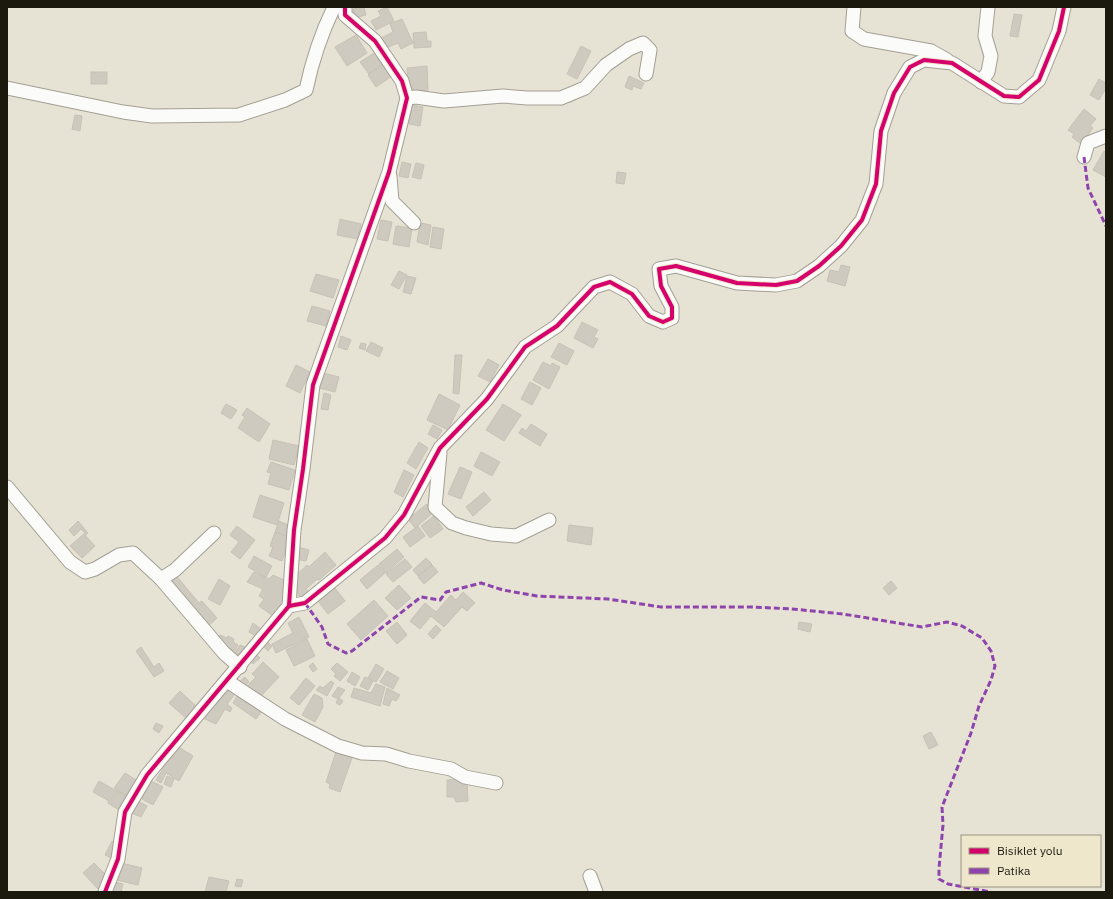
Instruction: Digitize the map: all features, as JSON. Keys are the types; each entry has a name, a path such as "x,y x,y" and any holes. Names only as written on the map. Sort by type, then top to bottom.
{"street":[{"path":"7,88 123,112 152,116 239,115 286,100 306,90 310,69 324,28 334,7"},
{"path":"105,892 118,859 125,812 147,775 240,667 289,606 294,530 313,385 389,172 406,98 402,81 375,41 345,15 345,7"},
{"path":"854,7 852,31 864,39 931,51 1004,96 1019,97 1039,80 1058,30 1064,7"},
{"path":"980,82 988,72 991,56 985,36 988,7"},
{"path":"406,98 416,97 444,101 503,96 561,98 585,88 606,65 629,49 644,43 650,50 646,74"},
{"path":"289,606 305,603 385,538 404,515 440,448 487,399 525,347 557,326 594,287 610,282 632,294 649,316 663,322 672,318 672,307 662,286 659,269 676,266 737,283 776,285 797,281 819,266 841,246 862,220 876,184 881,131 894,93 910,67 924,60 952,63"},
{"path":"1084,156 1088,143 1106,136"},
{"path":"389,172 392,201 414,223"},
{"path":"440,448 435,507 452,523 491,534 516,536 549,520"},
{"path":"7,487 70,562 84,572 95,569 119,555 133,554 161,579 224,653 240,667"},
{"path":"161,579 175,570 214,533"},
{"path":"227,681 285,719 338,746 362,753 386,754 409,761 451,769 465,777 496,783"},
{"path":"590,876 596,892"}],"building":[{"path":"364,7 366,15 355,18 353,9"},
{"path":"387,7 394,21 376,30 371,21 381,16 378,11"},
{"path":"1014,14 1022,15 1018,37 1010,36"},
{"path":"402,19 413,43 401,49 398,43 386,48 381,38 393,32 390,24"},
{"path":"426,32 427,41 431,41 431,47 414,48 413,33"},
{"path":"356,35 367,53 347,66 335,47"},
{"path":"581,46 591,51 577,79 567,74"},
{"path":"376,52 384,63 369,74 360,62"},
{"path":"383,64 392,76 376,87 368,75"},
{"path":"427,66 428,90 409,92 407,68"},
{"path":"91,72 107,72 107,84 91,84"},
{"path":"629,76 644,83 641,89 633,86 632,90 625,87"},
{"path":"1099,79 1106,83 1106,88 1099,100 1090,95"},
{"path":"412,105 423,107 420,126 409,124"},
{"path":"1084,109 1096,119 1090,126 1093,128 1081,144 1072,137 1074,134 1068,130"},
{"path":"75,115 82,116 80,131 72,129"},
{"path":"1104,151 1106,153 1106,177 1093,170"},
{"path":"402,162 411,164 408,178 399,176"},
{"path":"416,163 424,165 421,179 412,177"},
{"path":"617,172 626,173 624,184 616,183"},
{"path":"340,219 361,224 358,239 337,235"},
{"path":"381,220 392,222 388,241 377,239"},
{"path":"420,223 431,225 428,245 417,242"},
{"path":"396,226 412,228 409,247 393,244"},
{"path":"433,227 444,229 441,249 430,247"},
{"path":"841,265 850,267 845,286 827,281 830,270 839,272"},
{"path":"399,271 407,275 399,289 391,285"},
{"path":"316,274 339,280 333,298 310,291"},
{"path":"407,276 416,278 411,294 403,292"},
{"path":"312,306 330,311 326,326 307,321"},
{"path":"582,322 598,330 594,337 598,339 593,348 574,338"},
{"path":"341,336 351,340 347,350 338,347"},
{"path":"371,342 383,348 379,357 366,351"},
{"path":"361,343 366,344 365,350 359,348"},
{"path":"559,343 574,351 567,365 551,357"},
{"path":"455,355 462,355 459,394 453,393"},
{"path":"488,359 499,365 490,382 478,376"},
{"path":"543,362 551,366 552,363 560,367 549,389 533,380"},
{"path":"296,365 310,372 300,393 286,386"},
{"path":"323,373 339,377 335,392 319,388"},
{"path":"530,382 541,388 532,405 521,399"},
{"path":"324,393 331,395 328,410 321,409"},
{"path":"439,394 460,405 448,430 427,420"},
{"path":"226,404 237,410 231,419 221,413"},
{"path":"503,404 521,415 504,441 486,430"},
{"path":"247,408 270,424 259,442 238,428 245,417 242,415"},
{"path":"531,424 547,434 540,446 519,433 522,428 526,431"},
{"path":"433,425 442,430 437,439 428,434"},
{"path":"273,440 299,446 294,465 269,459"},
{"path":"419,442 428,448 416,469 407,463"},
{"path":"481,452 500,462 492,476 474,466"},
{"path":"271,462 295,470 289,490 268,484 271,473 267,472"},
{"path":"460,467 472,472 461,499 448,494"},
{"path":"404,470 414,475 403,497 394,492"},
{"path":"484,492 491,500 473,516 466,507"},
{"path":"260,495 284,503 277,525 253,517"},
{"path":"427,504 434,512 415,528 408,519"},
{"path":"434,516 443,529 430,538 421,526"},
{"path":"78,521 88,533 85,535 95,546 82,558 70,546 85,533 81,529 74,536 69,530"},
{"path":"279,521 295,528 291,538 275,532"},
{"path":"569,525 593,528 591,545 567,541"},
{"path":"237,526 255,540 240,559 231,552 239,542 230,535"},
{"path":"418,526 425,536 410,547 403,537"},
{"path":"275,532 291,538 282,561 269,556 273,547 270,546"},
{"path":"298,547 309,550 306,561 295,559"},
{"path":"397,549 404,557 386,573 379,564"},
{"path":"325,552 336,565 306,589 309,593 302,599 294,590 298,586 292,579 307,565 309,567"},
{"path":"254,556 272,566 266,577 248,567"},
{"path":"426,558 432,564 418,576 413,570"},
{"path":"405,559 412,567 393,582 386,574"},
{"path":"378,565 385,573 367,589 360,580"},
{"path":"432,565 438,572 424,584 418,577"},
{"path":"254,572 269,579 273,575 284,580 289,606 282,602 273,616 259,606 264,599 259,596 263,589 247,582"},
{"path":"174,573 199,603 202,601 217,618 206,628 166,581"},
{"path":"219,579 230,586 220,605 208,599"},
{"path":"891,581 897,588 889,595 883,588"},
{"path":"399,585 411,598 397,610 385,598"},
{"path":"334,587 345,601 328,614 318,601"},
{"path":"463,592 475,603 467,611 462,607 444,627 431,616 420,629 410,621 425,603 436,612 451,595 456,600"},
{"path":"374,600 388,616 361,640 347,624"},
{"path":"299,617 309,637 276,653 272,644 293,633 288,623"},
{"path":"397,622 407,635 397,644 386,631"},
{"path":"799,622 812,624 810,632 798,629"},
{"path":"253,623 261,629 256,636 249,632"},
{"path":"436,625 441,630 433,639 428,634"},
{"path":"220,635 227,638 228,636 234,639 233,642 238,645 234,653 216,642"},
{"path":"307,639 315,656 294,666 286,650"},
{"path":"267,641 272,646 268,651 263,646"},
{"path":"240,645 247,648 244,653 241,652 238,655 241,657 233,657"},
{"path":"141,647 154,667 159,663 164,671 154,677 136,651"},
{"path":"256,654 260,658 253,664 249,659"},
{"path":"263,662 279,677 259,698 247,686 256,677 252,674"},
{"path":"313,663 317,669 313,672 309,666"},
{"path":"337,663 348,672 340,681 334,676 336,674 331,669"},
{"path":"376,664 384,669 376,682 368,678"},
{"path":"387,671 399,678 393,689 380,682"},
{"path":"352,672 360,677 355,686 347,681"},
{"path":"245,677 249,682 243,687 239,682"},
{"path":"365,677 373,681 368,690 360,686"},
{"path":"306,678 315,686 299,705 290,698"},
{"path":"331,681 334,683 327,696 316,690 320,686 323,688"},
{"path":"376,684 385,687 380,706 351,697 354,688 371,693"},
{"path":"338,687 345,690 339,698 343,701 340,705 336,703 338,699 332,696"},
{"path":"387,688 400,695 396,701 392,699 389,706 383,704"},
{"path":"229,690 235,694 227,704 232,708 230,712 225,709 216,724 203,718"},
{"path":"180,691 198,708 187,719 169,703"},
{"path":"314,694 322,698 323,707 315,722 302,715"},
{"path":"238,695 262,711 256,719 233,703"},
{"path":"156,723 163,726 159,733 153,729"},
{"path":"931,732 938,745 929,749 923,736"},
{"path":"177,746 193,756 179,781 166,773 161,783 156,780"},
{"path":"336,752 352,758 340,792 329,788 330,784 326,782"},
{"path":"125,773 136,780 126,796 114,788"},
{"path":"167,776 174,779 171,787 164,784"},
{"path":"467,779 468,801 456,802 454,797 447,797 447,780"},
{"path":"99,781 127,797 119,810 108,803 109,801 93,792"},
{"path":"151,781 163,787 153,805 142,799"},
{"path":"138,801 147,806 141,817 131,813"},
{"path":"112,841 116,844 113,859 105,855"},
{"path":"94,863 105,874 102,876 108,882 99,890 83,873"},
{"path":"121,863 142,868 138,885 117,880"},
{"path":"209,877 229,881 226,892 205,892"},
{"path":"237,879 243,880 241,887 235,886"},
{"path":"115,882 123,884 121,892 111,892"}],"marked path":[{"path":"1084,157 1088,188 1106,226"},
{"path":"305,603 322,627 328,644 346,653 352,651 421,597 440,600 446,592 481,583 503,590 537,596 608,599 661,607 753,607 792,609 843,614 922,627 947,622 962,626 982,638 991,651 995,666 942,807 943,825 939,879 948,884 961,886"},
{"path":"964,887 991,892"}],"cycle path":[{"path":"105,892 118,859 125,812 147,775 289,606 294,530 313,385 389,172 407,98 402,81 375,41 345,15 345,7"},
{"path":"289,606 305,603 385,538 404,515 440,448 487,399 525,347 557,326 594,287 610,282 632,294 649,316 663,322 672,318 672,307 661,286 659,269 676,266 737,283 776,285 797,281 819,266 841,246 862,220 876,184 881,131 894,93 910,67 924,60 952,63 1004,96 1019,97 1039,80 1059,31 1064,7"}]}
